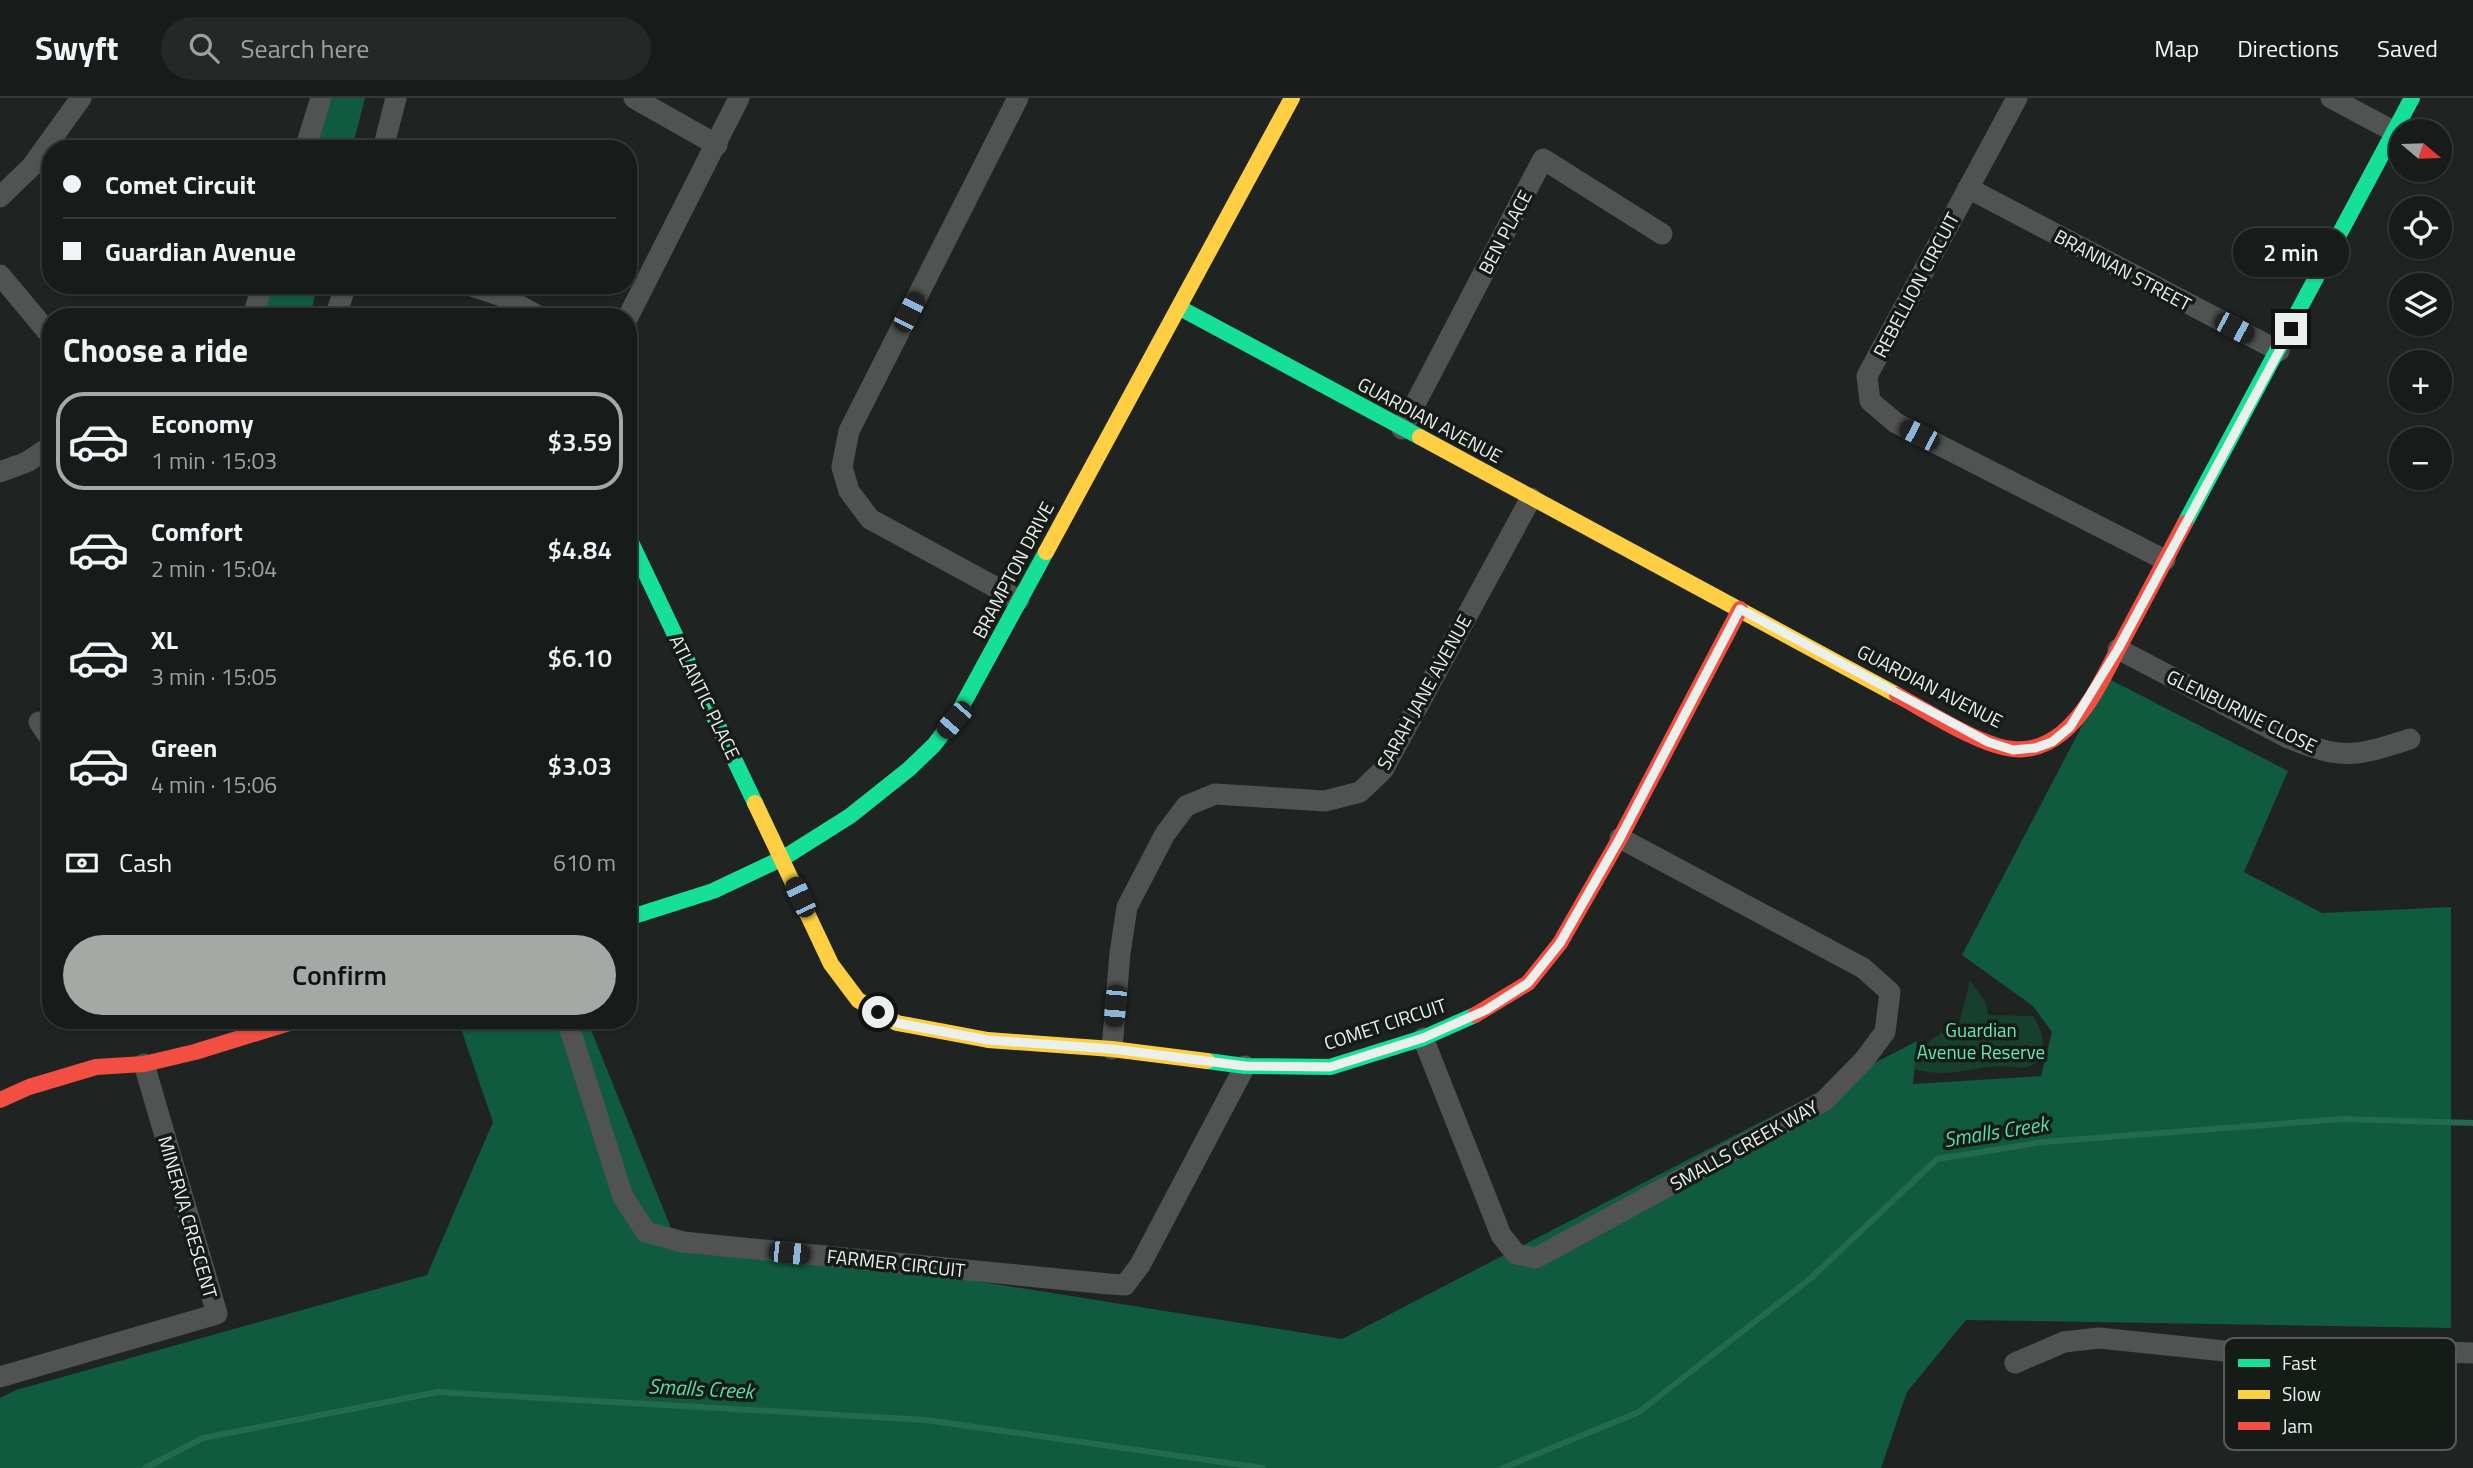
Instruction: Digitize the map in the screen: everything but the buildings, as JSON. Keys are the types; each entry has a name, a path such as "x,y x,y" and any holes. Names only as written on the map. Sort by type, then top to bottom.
{"street":[{"path":"51,140 81,98"},
{"path":"308,140 321,98"},
{"path":"385,140 396,98"},
{"path":"634,98 717,145"},
{"path":"633,308 739,98"},
{"path":"1018,98 849,431 842,467 849,491 870,519 1019,600"},
{"name":"BRAMPTON DRIVE","path":"637,915 723,887 783,858 831,828 888,786 924,754 954,720 1292,98"},
{"name":"REBELLION CIRCUIT","path":"2017,98 1867,376 1870,401 1896,423 2165,560"},
{"path":"2331,98 2389,129"},
{"name":"GUARDIAN AVENUE","path":"2402,119 2412,98"},
{"name":"GUARDIAN AVENUE","path":"1180,308 1966,732 2013,750 2035,748 2052,742 2070,727 2118,649 2389,143"},
{"path":"0,197 32,166 42,152"},
{"name":"BEN PLACE","path":"1402,429 1544,159 1662,234"},
{"name":"BRANNAN STREET","path":"1968,188 2279,351"},
{"path":"0,275 42,325"},
{"path":"496,294 524,308"},
{"path":"0,472 27,462 42,452"},
{"name":"SARAH JANE AVENUE","path":"1112,1049 1119,953 1127,907 1165,834 1186,807 1215,794 1325,801 1360,792 1383,770 1531,498"},
{"name":"ATLANTIC PLACE","path":"637,560 783,858"},
{"name":"COMET CIRCUIT","path":"783,858 831,964 858,1000 897,1023 988,1040 1112,1049 1245,1066 1330,1067 1423,1038 1486,1010 1528,983 1560,943 1620,838 1740,609"},
{"name":"GLENBURNIE CLOSE","path":"2118,649 2288,738 2318,750 2345,755 2368,752 2410,739"},
{"path":"39,722 42,726"},
{"name":"SMALLS CREEK WAY","path":"1423,1038 1501,1236 1516,1254 1536,1258 1824,1101 1864,1060 1885,1032 1890,992 1864,968 1620,838"},
{"path":"0,1100 29,1087 96,1067 144,1064 195,1052 270,1029"},
{"name":"FARMER CIRCUIT","path":"570,1029 623,1197 646,1232 683,1242 1125,1285 1140,1265 1245,1066"},
{"name":"MINERVA CRESCENT","path":"0,1377 217,1314 144,1064"},
{"path":"2015,1363 2064,1342 2099,1338 2224,1351"}],"green space":[{"path":"331,98 365,98 354,140 317,140"},
{"path":"268,294 315,294 312,308 264,308"},
{"path":"2107,678 2288,771 2244,872 2322,913 2451,907 2451,1328 1966,1320 1907,1392 1881,1468 0,1468 0,1398 16,1390 427,1275 493,1122 461,1029 591,1029 673,1233 1342,1339 1917,1041 1913,1084 2041,1076 2052,1032 2033,1006 1962,955"},
{"name":"Guardian Avenue Reserve","path":"1970,981 1986,1003 1988,1015 2033,1016 2042,1037 2043,1052 2040,1058 2024,1068 2000,1066 1940,1073 1902,1068 1942,1032 1959,1024"}],"waterway":[{"name":"Smalls Creek","path":"1503,1468 1639,1412 1811,1278 1937,1159 2043,1142 2343,1119 2473,1123"},
{"name":"Smalls Creek","path":"145,1468 203,1438 438,1392 926,1420 1263,1468"}],"traffic: fast":[{"path":"2185,523 2412,98"},
{"path":"1180,308 1420,437"},
{"path":"637,915 713,891 785,857 850,816 909,769 934,745 957,715 1046,552"},
{"path":"637,555 755,803"},
{"path":"1207,1061 1245,1066 1330,1067 1423,1038 1475,1015"}],"traffic: slow":[{"path":"1046,552 1292,98"},
{"path":"1420,437 1897,695"},
{"path":"755,803 831,964 858,1000 897,1023 988,1040 1112,1049 1207,1061"}],"traffic: jam":[{"path":"1897,695 1985,742 2013,749 2026,749 2051,741 2072,724 2097,690 2185,523"},
{"path":"1475,1015 1528,983 1560,943 1620,838 1740,609"},
{"path":"0,1100 29,1087 96,1067 144,1064 195,1052 270,1029"}],"route":[{"path":"878,1012 897,1023 988,1040 1112,1049 1245,1066 1330,1067 1423,1038 1486,1010 1528,983 1560,943 1620,838 1740,609 1988,742 2013,750 2035,748 2052,742 2070,727 2118,649 2291,329"}]}
